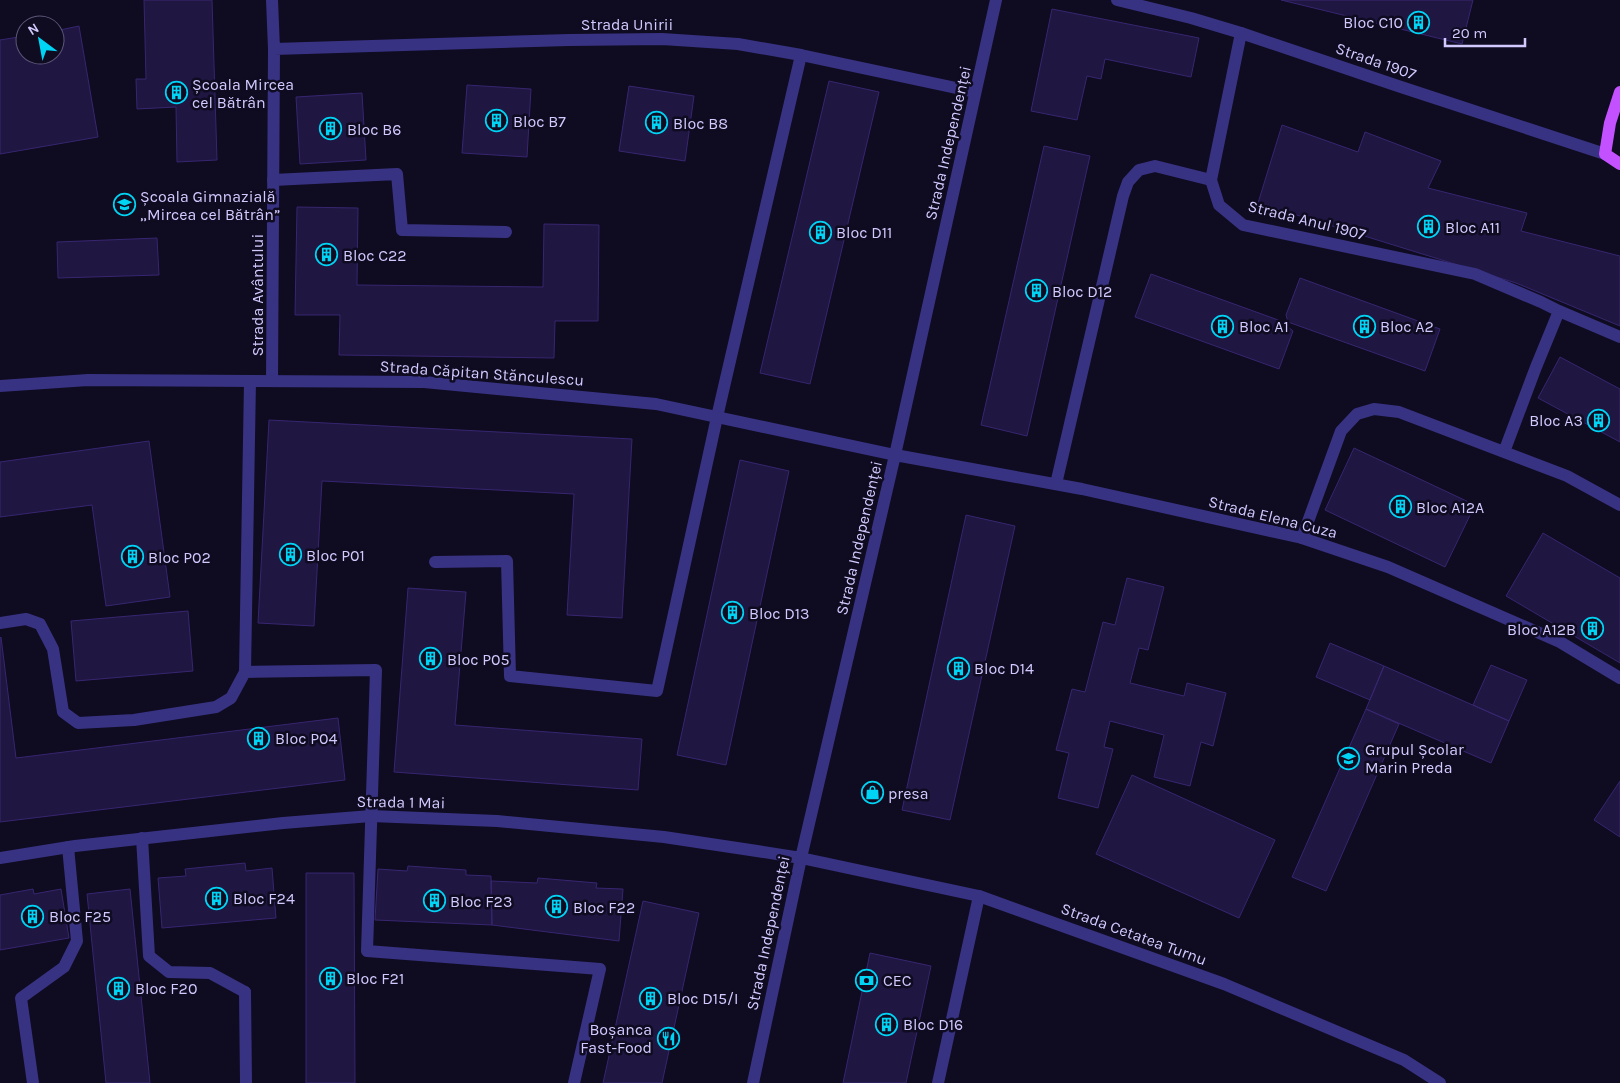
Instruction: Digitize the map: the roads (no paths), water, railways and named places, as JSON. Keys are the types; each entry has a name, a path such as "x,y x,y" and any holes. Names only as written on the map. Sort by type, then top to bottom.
{"main road":[{"path":"1606,154 1610,122 1620,92"},
{"name":"Strada 1907","path":"1606,154 1620,164"}],"street":[{"name":"Strada Avântului","path":"272,0 274,49 272,381"},
{"name":"Strada Independenței","path":"753,1083 801,858 895,455 996,0"},
{"name":"Strada 1907","path":"1117,0 1191,18 1241,33 1606,154"},
{"name":"Strada Anul 1907","path":"1241,33 1211,180 1219,205 1243,225 1475,274 1620,337"},
{"name":"Strada Unirii","path":"274,49 559,40 662,39 738,44 801,55 975,92"},
{"path":"435,562 507,561 510,676 657,691 717,416 801,55"},
{"path":"1056,484 1123,196 1128,182 1139,170 1156,166 1211,180"},
{"path":"273,180 397,174 402,230 506,232"},
{"path":"1504,452 1559,311"},
{"name":"Strada Căpitan Stănculescu","path":"0,386 88,380 424,382 656,404 895,455"},
{"path":"0,623 26,620 40,624 52,649 63,712 78,723 134,720 216,707 231,698 245,672 250,381"},
{"path":"1302,538 1341,431 1357,414 1374,410 1399,412 1567,476 1620,505"},
{"name":"Strada Elena Cuza","path":"895,455 1056,484 1302,538 1388,567 1560,642 1620,678"},
{"path":"245,672 376,670 367,951 600,968 574,1083"},
{"name":"Strada 1 Mai","path":"0,858 142,838 371,816 498,821 664,836 801,858"},
{"path":"142,838 149,956 169,972 210,973 245,992 246,1083"},
{"path":"33,1083 21,998 64,967 77,941 68,847"},
{"name":"Strada Cetatea Turnu","path":"801,858 978,896 1224,984 1404,1060 1440,1083"},
{"path":"938,1083 978,896"}],"place":[{"name":"Bloc C10","path":"1419,22"},
{"name":"Școala Mircea cel Bătrân","path":"176,93"},
{"name":"Bloc B7","path":"497,121"},
{"name":"Bloc B8","path":"657,123"},
{"name":"Bloc B6","path":"331,129"},
{"name":"Școala Gimnazială „Mircea cel Bătrân”","path":"124,205"},
{"name":"Bloc A11","path":"1429,227"},
{"name":"Bloc D11","path":"820,232"},
{"name":"Bloc C22","path":"327,255"},
{"name":"Bloc D12","path":"1036,291"},
{"name":"Bloc A1","path":"1223,326"},
{"name":"Bloc A2","path":"1364,326"},
{"name":"Bloc A3","path":"1599,420"},
{"name":"Bloc A12A","path":"1400,507"},
{"name":"Bloc P01","path":"290,555"},
{"name":"Bloc P02","path":"132,557"},
{"name":"Bloc D13","path":"733,613"},
{"name":"Bloc A12B","path":"1592,629"},
{"name":"Bloc P05","path":"431,659"},
{"name":"Bloc D14","path":"958,668"},
{"name":"Bloc P04","path":"259,738"},
{"name":"Grupul Școlar Marin Preda","path":"1349,758"},
{"name":"presa","path":"872,793"},
{"name":"Bloc F24","path":"217,898"},
{"name":"Bloc F23","path":"434,901"},
{"name":"Bloc F22","path":"557,907"},
{"name":"Bloc F25","path":"33,916"},
{"name":"Bloc F21","path":"330,978"},
{"name":"CEC","path":"867,980"},
{"name":"Bloc F20","path":"119,988"},
{"name":"Bloc D15/I","path":"651,998"},
{"name":"Bloc D16","path":"887,1024"},
{"name":"Boșanca Fast-Food","path":"668,1038"}]}
